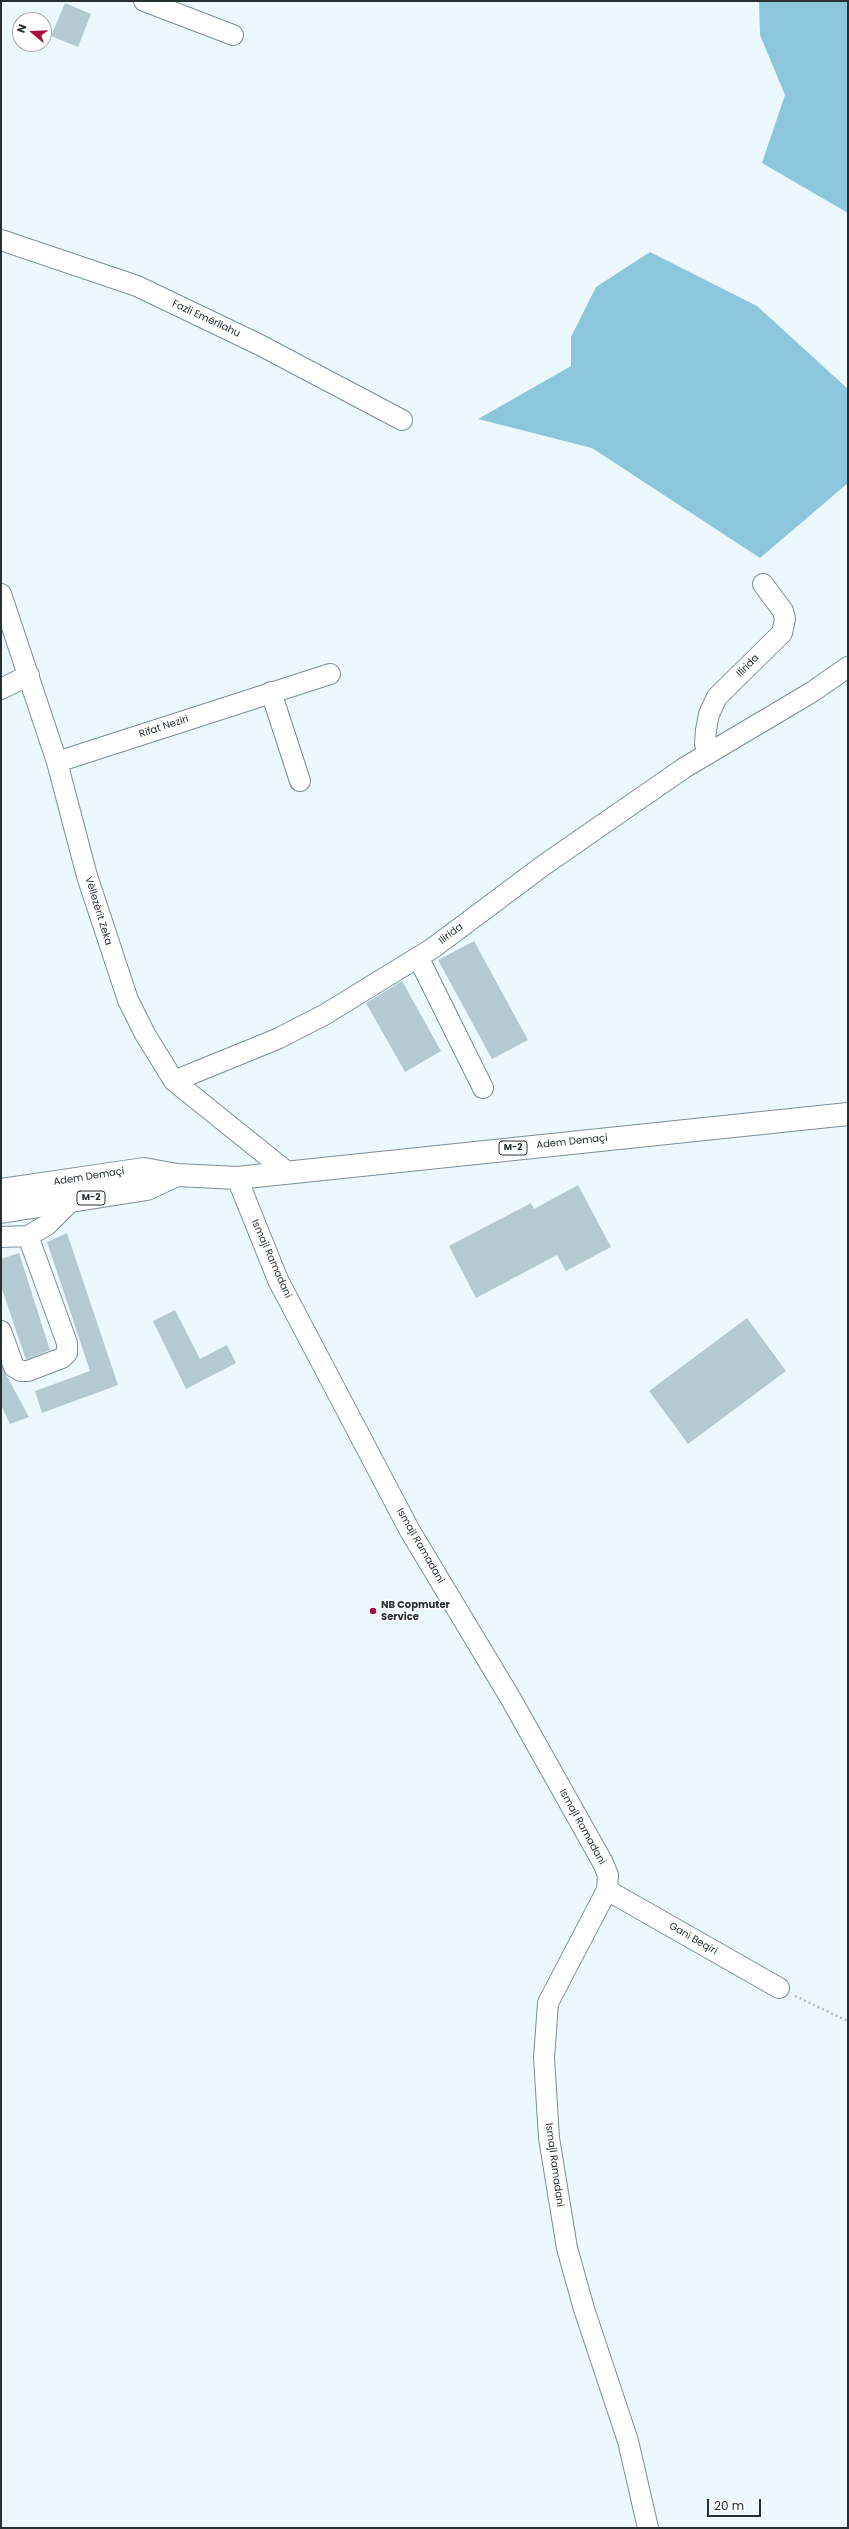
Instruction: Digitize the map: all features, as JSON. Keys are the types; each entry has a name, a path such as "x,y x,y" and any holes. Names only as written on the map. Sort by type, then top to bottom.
{"main road":[{"name":"Adem Demaçi","path":"1,1190 144,1169 177,1174 236,1178 848,1114"},
{"name":"M-2","path":"1,1212 147,1189 177,1174"}],"street":[{"path":"144,1 233,35"},
{"name":"Fazli Emërllahu","path":"1,240 137,286 260,345 402,420"},
{"name":"Ilirida","path":"708,754 705,744 706,730 709,714 717,697 782,633 785,619 783,611 763,584"},
{"name":"Vëllezërit Zeka","path":"1,594 57,762 87,876 128,1000 145,1034 174,1080 286,1172"},
{"name":"Ilirida","path":"174,1080 277,1040 324,1015 418,957 544,865 708,754 812,692 848,667"},
{"name":"Rifat Neziri","path":"57,762 330,674"},
{"path":"1,689 29,675"},
{"path":"272,692 300,781"},
{"path":"418,957 483,1088"},
{"name":"Ismajl Ramadani","path":"236,1178 278,1280 410,1532 511,1699 603,1863 608,1875 607,1890 548,2003 544,2058 549,2138 567,2248 584,2309 628,2441 648,2528"},
{"path":"1,1237 28,1236 47,1225 71,1201"},
{"path":"1,1332 14,1367 21,1371 62,1358 67,1352 67,1343 28,1236"},
{"name":"Gani Beqiri","path":"607,1890 778,1988"}],"path":[{"path":"778,1988 848,2021"}],"shaded area":[{"path":"759,1 848,1 848,213 762,163 785,95 760,35"},
{"path":"650,252 757,306 848,389 848,483 760,558 592,448 478,419 571,366 571,337 596,287"}],"building":[{"path":"65,3 91,14 78,47 52,36"},
{"path":"474,941 528,1040 492,1059 438,960"},
{"path":"402,981 441,1051 405,1072 366,1003"},
{"path":"578,1185 611,1247 566,1271 557,1255 476,1298 449,1246 531,1203 534,1209"},
{"path":"67,1233 118,1385 42,1413 35,1391 90,1371 47,1242"},
{"path":"19,1253 50,1350 26,1360 1,1286 1,1259"},
{"path":"175,1310 200,1359 227,1345 236,1363 186,1389 153,1321"},
{"path":"747,1318 786,1371 688,1444 649,1391"},
{"path":"1,1365 29,1417 10,1424 1,1405"}],"place":[{"name":"NB Copmuter Service","path":"373,1611"}]}
